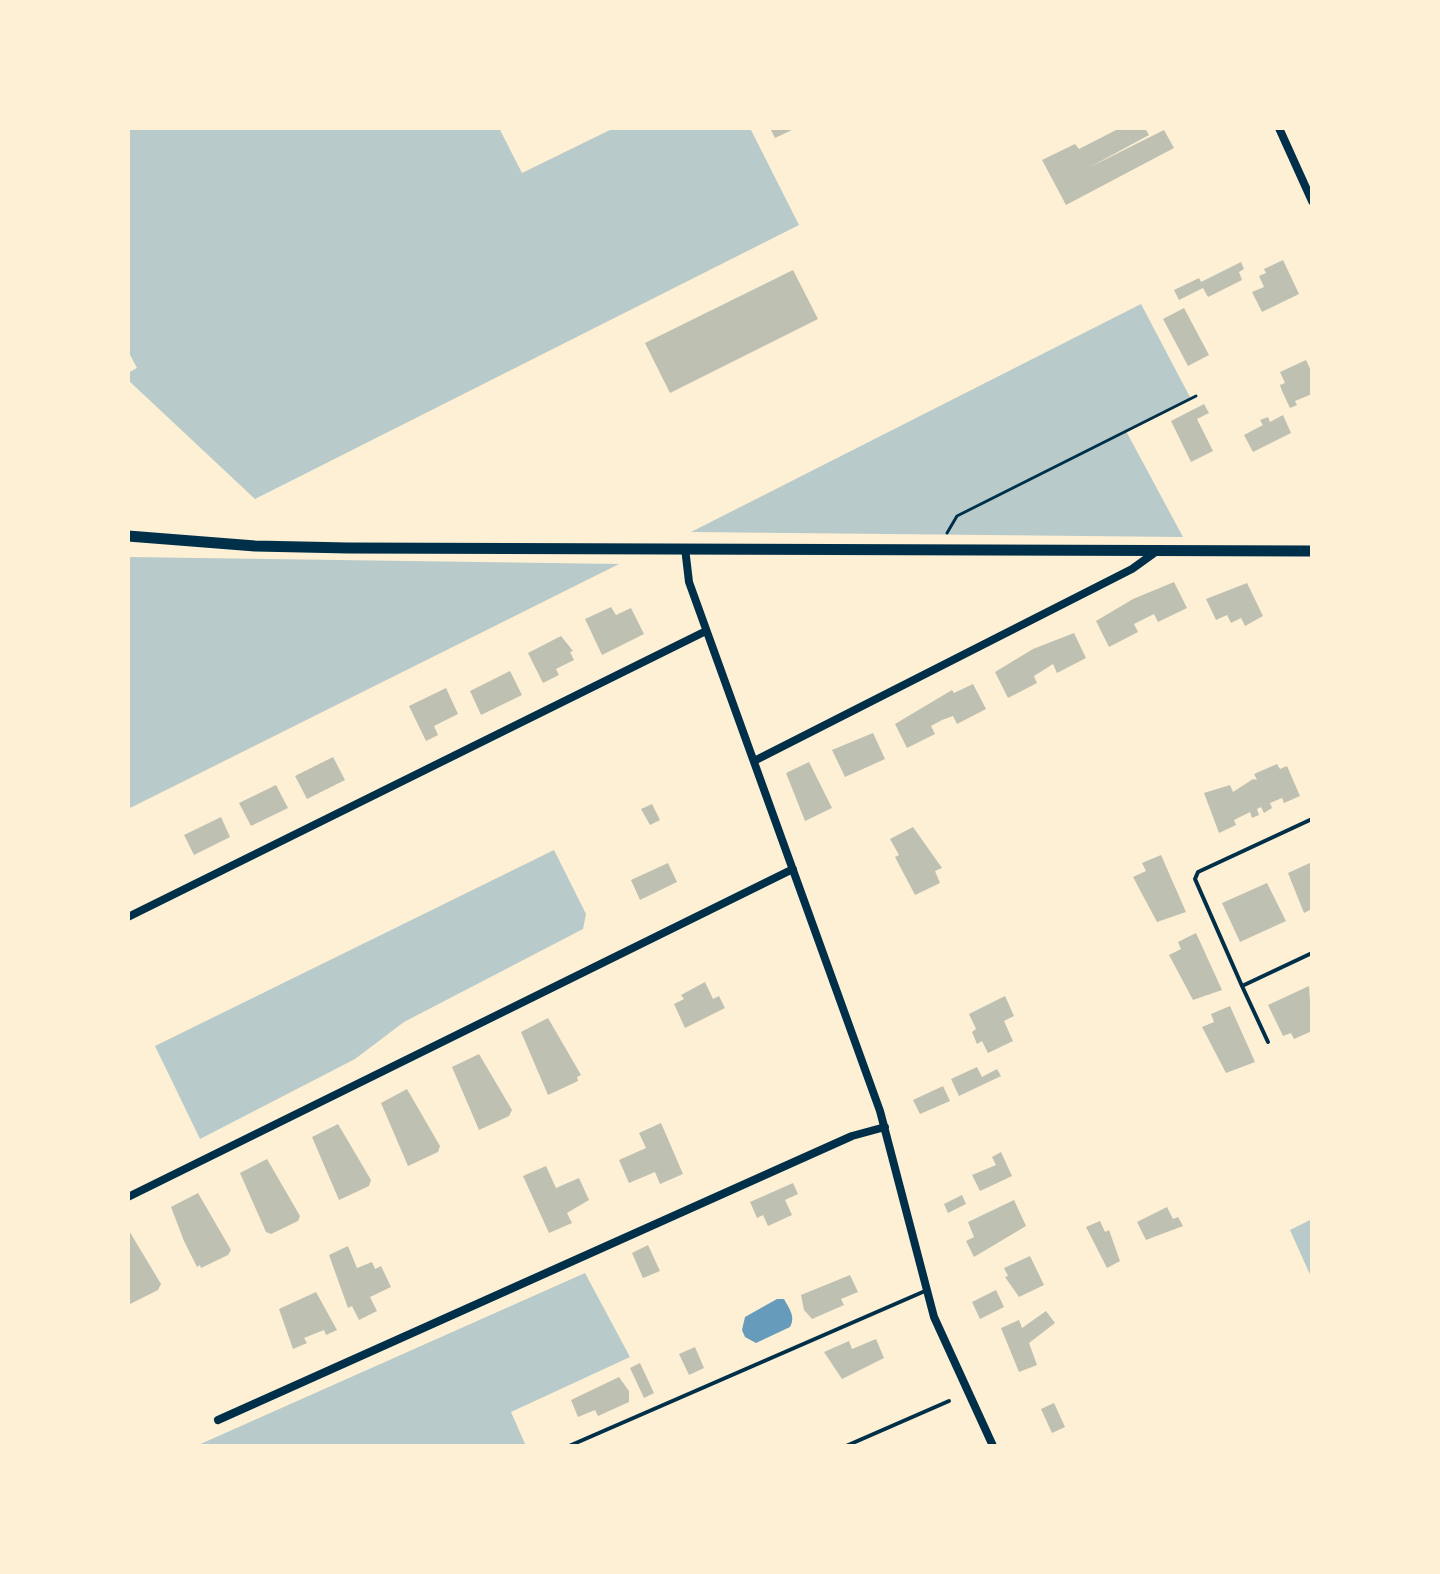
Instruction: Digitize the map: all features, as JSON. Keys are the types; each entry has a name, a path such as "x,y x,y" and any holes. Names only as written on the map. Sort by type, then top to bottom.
{"street":[{"path":"1279,128 1312,201"},
{"path":"128,536 333,548 1312,551"},
{"path":"685,548 689,582 885,1127 925,1291 993,1446"},
{"path":"754,761 1132,569 1158,550"},
{"path":"128,917 706,631"},
{"path":"128,1197 793,869"},
{"path":"218,1420 852,1136 885,1127"}],"lane":[{"path":"1268,1042 1195,879 1198,872 1312,819"},
{"path":"1242,986 1312,953"},
{"path":"569,1446 925,1291"},
{"path":"846,1446 949,1401"}],"path":[{"path":"946,549 945,535 957,516 1196,396"}],"shaded area":[{"path":"128,128 499,128 522,173 614,128 750,128 799,225 255,499 128,380 128,373 137,368 128,351"},
{"path":"1141,304 1191,399 1126,431 1183,537 691,532"},
{"path":"128,557 619,564 128,809"},
{"path":"554,850 586,914 583,929 404,1022 355,1059 200,1139 155,1046"},
{"path":"1312,1219 1312,1279 1290,1230"},
{"path":"585,1273 630,1357 511,1412 526,1446 196,1446"}],"water":[{"path":"777,1299 784,1299 790,1309 790,1327 756,1343 745,1337 742,1330 745,1317"}],"building":[{"path":"770,128 796,128 775,138"},
{"path":"1120,128 1145,128 1149,135 1088,168 1164,130 1174,148 1066,205 1042,160 1075,144 1079,149"},
{"path":"1283,260 1299,294 1262,312 1252,292 1264,287 1259,276 1266,273 1264,269"},
{"path":"1241,262 1244,269 1239,272 1242,280 1208,297 1203,288 1179,300 1174,290 1199,278 1201,282"},
{"path":"793,270 818,319 670,393 645,343"},
{"path":"1184,308 1209,355 1188,366 1163,319"},
{"path":"1306,360 1312,373 1312,394 1295,401 1297,405 1290,408 1280,385 1285,383 1280,372"},
{"path":"1204,404 1209,413 1197,419 1213,451 1191,462 1171,421"},
{"path":"1283,415 1291,433 1253,452 1244,435 1263,425 1260,420 1268,417 1270,422"},
{"path":"1174,582 1187,608 1158,622 1154,614 1134,624 1138,632 1109,647 1096,621 1133,599"},
{"path":"1247,583 1263,616 1245,626 1241,618 1231,623 1227,615 1216,620 1206,599"},
{"path":"611,607 616,615 631,608 644,634 602,655 585,619"},
{"path":"1074,633 1086,658 1057,673 1053,664 1034,676 1037,683 1008,698 995,672 1033,649"},
{"path":"561,636 573,651 570,652 574,660 556,669 559,675 543,683 528,653"},
{"path":"510,671 522,695 481,715 470,691"},
{"path":"973,684 986,709 957,724 953,716 942,720 931,726 935,734 907,748 895,724 952,690 954,693"},
{"path":"446,688 458,714 434,726 438,735 426,741 409,706"},
{"path":"873,733 885,759 845,777 832,750"},
{"path":"333,757 345,780 307,799 295,776"},
{"path":"809,762 832,808 805,821 786,773"},
{"path":"1277,764 1280,769 1287,766 1300,796 1284,803 1282,798 1270,803 1272,808 1264,813 1261,807 1257,809 1259,815 1252,818 1250,812 1234,820 1236,825 1219,833 1204,793 1230,785 1233,792 1253,779 1257,780 1254,774"},
{"path":"276,785 288,808 251,826 239,803"},
{"path":"652,804 660,820 650,825 641,809"},
{"path":"221,817 230,837 194,855 184,835"},
{"path":"913,827 942,868 935,871 940,883 915,895 895,857 899,855 890,839"},
{"path":"1161,855 1186,912 1157,922 1133,877 1146,871 1142,863"},
{"path":"1312,862 1312,909 1304,913 1288,873"},
{"path":"668,863 677,882 640,900 631,880"},
{"path":"1267,883 1286,921 1240,942 1222,903"},
{"path":"1196,933 1222,990 1193,1000 1169,955 1181,949 1178,942"},
{"path":"705,982 713,999 719,996 725,1008 685,1028 674,1004 684,999 681,995"},
{"path":"1309,986 1312,1031 1294,1039 1291,1033 1283,1036 1268,1005"},
{"path":"1005,996 1014,1016 1004,1021 1013,1041 988,1053 982,1041 977,1044 972,1032 976,1029 969,1014"},
{"path":"1230,1006 1255,1062 1226,1073 1202,1027 1214,1022 1211,1014"},
{"path":"548,1018 581,1075 577,1077 578,1081 548,1095 521,1032"},
{"path":"479,1054 512,1110 509,1116 479,1130 452,1067"},
{"path":"977,1067 982,1077 997,1069 1001,1076 959,1096 951,1079"},
{"path":"943,1086 950,1101 920,1114 913,1100"},
{"path":"407,1089 440,1146 438,1152 408,1166 381,1103"},
{"path":"661,1123 683,1174 660,1184 655,1172 629,1183 619,1160 646,1148 639,1133"},
{"path":"338,1124 371,1180 369,1186 339,1200 312,1137"},
{"path":"1001,1152 1012,1176 980,1191 972,1175 996,1165 992,1157"},
{"path":"267,1159 300,1216 298,1221 271,1234 266,1232 240,1173"},
{"path":"546,1166 556,1188 579,1178 589,1200 567,1213 572,1223 549,1233 523,1176"},
{"path":"793,1183 798,1194 785,1200 792,1215 768,1226 763,1215 757,1218 750,1202"},
{"path":"198,1193 231,1250 228,1255 201,1268 200,1265 197,1267 184,1241 171,1207"},
{"path":"962,1195 966,1204 948,1213 944,1204"},
{"path":"1014,1200 1026,1226 974,1257 966,1241 974,1237 968,1222"},
{"path":"1167,1207 1173,1219 1178,1217 1183,1226 1146,1240 1137,1222"},
{"path":"1100,1221 1105,1232 1109,1230 1120,1261 1107,1268 1086,1227"},
{"path":"128,1229 161,1284 158,1290 128,1305"},
{"path":"648,1245 660,1271 643,1278 632,1253"},
{"path":"348,1246 357,1268 372,1262 375,1269 381,1266 391,1287 370,1297 377,1311 359,1320 352,1306 348,1308 329,1255"},
{"path":"1030,1256 1044,1285 1019,1297 1005,1277 1008,1276 1004,1268"},
{"path":"850,1275 858,1292 841,1299 844,1305 812,1319 804,1310 801,1295"},
{"path":"996,1290 1004,1307 980,1319 972,1302"},
{"path":"316,1292 337,1330 326,1335 324,1330 304,1338 307,1343 293,1349 279,1309"},
{"path":"1046,1311 1055,1323 1029,1343 1037,1365 1019,1372 1001,1328 1019,1320 1022,1328"},
{"path":"876,1339 884,1358 842,1379 824,1352 849,1341 852,1349"},
{"path":"695,1347 704,1368 689,1375 679,1354"},
{"path":"640,1363 654,1393 644,1398 630,1368"},
{"path":"619,1377 629,1391 629,1402 598,1416 595,1410 578,1417 571,1400"},
{"path":"1054,1403 1065,1427 1052,1433 1041,1409"}]}
